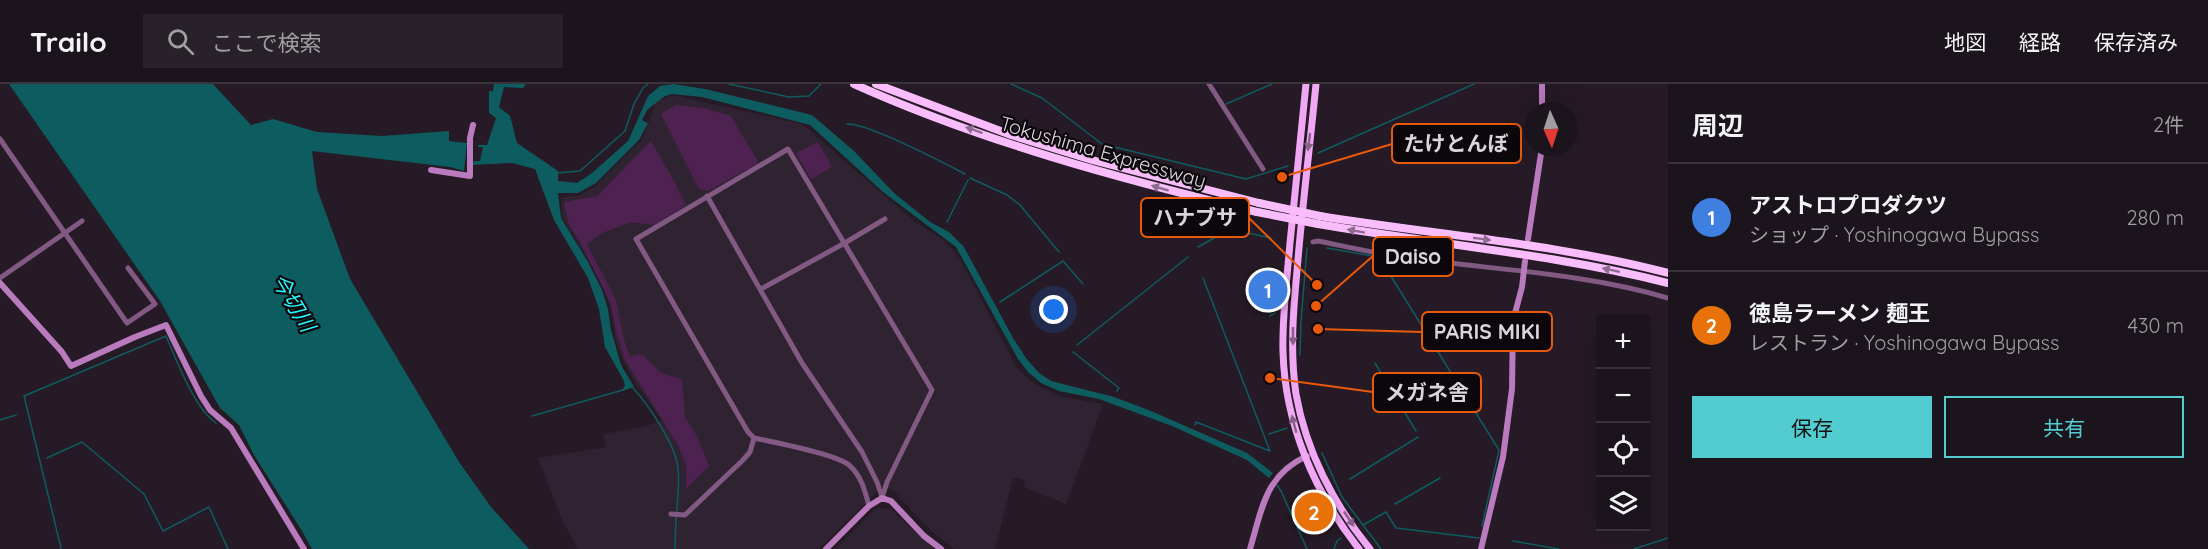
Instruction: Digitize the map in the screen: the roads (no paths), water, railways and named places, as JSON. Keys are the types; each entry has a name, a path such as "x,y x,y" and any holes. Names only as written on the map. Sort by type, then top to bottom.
{"highway":[{"name":"Tokushima Expressway","path":"854,84 931,115 1019,146 1169,191 1393,237 1542,257 1634,274 1668,283"},
{"name":"Tokushima Expressway","path":"876,84 1011,135 1258,208"},
{"path":"1306,84 1283,331 1287,391 1295,428 1305,457 1326,500 1359,549"},
{"path":"1316,84 1303,195 1292,331 1297,395 1313,453 1334,497 1370,549"},
{"name":"Tokushima Expressway","path":"1319,220 1544,248 1668,273"}],"main road":[{"path":"1542,84 1542,102"},
{"path":"431,170 470,176 472,125"},
{"path":"1527,239 1541,156"},
{"path":"1481,549 1503,457 1512,389 1512,321 1522,287 1525,261"},
{"path":"0,283 62,352 71,366 166,325 205,403 231,428 304,549"},
{"path":"1250,549 1271,483 1277,476 1313,453"},
{"path":"826,549 869,506 882,498 891,501 924,536 941,549"}],"street":[{"path":"1209,84 1263,169"},
{"path":"1,142 66,232 97,282 127,323 154,304 128,268"},
{"path":"869,506 862,483 848,464 817,453 754,438 748,432 636,239 788,149 932,390 887,482 882,498"},
{"path":"707,196 802,363 862,452 882,498"},
{"path":"761,289 885,219"},
{"path":"0,278 82,221"},
{"path":"1313,242 1318,241 1405,258 1612,283 1668,298"},
{"path":"671,514 685,515 743,460 750,452 754,438"}],"water":[{"name":"今切川","path":"9,84 213,84 251,125 273,119 317,132 382,136 449,131 449,141 467,143 464,171 450,167 312,151 317,189 350,279 459,462 491,507 529,549 312,549 254,455 239,425 220,408 160,301"},
{"path":"494,84 526,84 523,88 504,87 499,107 510,116 517,143 558,171 558,181 577,183 592,173 628,141 648,96 660,86 673,84 705,89 812,115 855,152 894,193 930,222 949,232 964,247 1013,338 1039,373 1051,381 1114,397 1151,411 1247,453 1273,473 1269,478 1247,460 1172,426 1099,399 1059,391 1041,383 1018,359 956,247 883,192 810,125 702,97 672,94 665,96 647,110 642,120 648,123 639,140 596,183 578,193 558,193 561,218 602,290 621,365 634,387 622,391 625,385 605,347 599,309 588,278 554,220 535,169 512,163 472,165 474,161 480,161 483,147 478,147 478,145 487,145 496,118 489,113 489,91 493,91"}],"waterway":[{"path":"557,173 580,171 625,131 634,104 643,88 648,84"},
{"path":"729,84 789,97 809,96 821,84"},
{"path":"1011,84 1042,98 1102,144 1246,179 1288,166"},
{"path":"1226,104 1272,84"},
{"path":"1318,153 1474,84"},
{"path":"847,124 857,125 888,136 965,174"},
{"path":"970,178 1007,195 1020,205 1059,252"},
{"path":"947,222 968,180"},
{"path":"1198,247 1230,229 1271,238"},
{"path":"1300,355 1307,248"},
{"path":"1327,248 1379,257 1499,450 1482,526"},
{"path":"1077,345 1188,257"},
{"path":"1000,302 1063,261 1083,284"},
{"path":"1274,274 1280,283"},
{"path":"1195,425 1196,422 1270,451 1203,278"},
{"path":"1270,316 1275,313"},
{"path":"61,548 24,396 166,336 193,395 200,407 216,423"},
{"path":"1073,352 1119,388 1117,391"},
{"path":"1375,363 1416,431"},
{"path":"633,388 654,415 673,449 679,474 677,511"},
{"path":"532,416 623,390"},
{"path":"0,420 16,415"},
{"path":"1269,434 1287,428"},
{"path":"1350,479 1418,437"},
{"path":"47,458 82,442 144,494 163,531 209,507 228,549"},
{"path":"1322,453 1342,497 1381,549"},
{"path":"1395,504 1440,478"},
{"path":"1277,485 1307,549"},
{"path":"1363,525 1386,512 1396,528 1479,538"},
{"path":"675,549 676,516"},
{"path":"1334,549 1341,538"},
{"path":"1634,549 1668,538"},
{"path":"1513,541 1559,549"}],"place":[{"name":"たけとんぼ","path":"1282,177"},
{"name":"ハナブサ","path":"1317,285"},
{"name":"アストロプロダクツ","path":"1268,290"},
{"name":"Daiso","path":"1316,306"},
{"name":"PARIS MIKI","path":"1318,329"},
{"name":"メガネ舎","path":"1270,378"},
{"name":"徳島ラーメン 麺王","path":"1314,512"}]}
